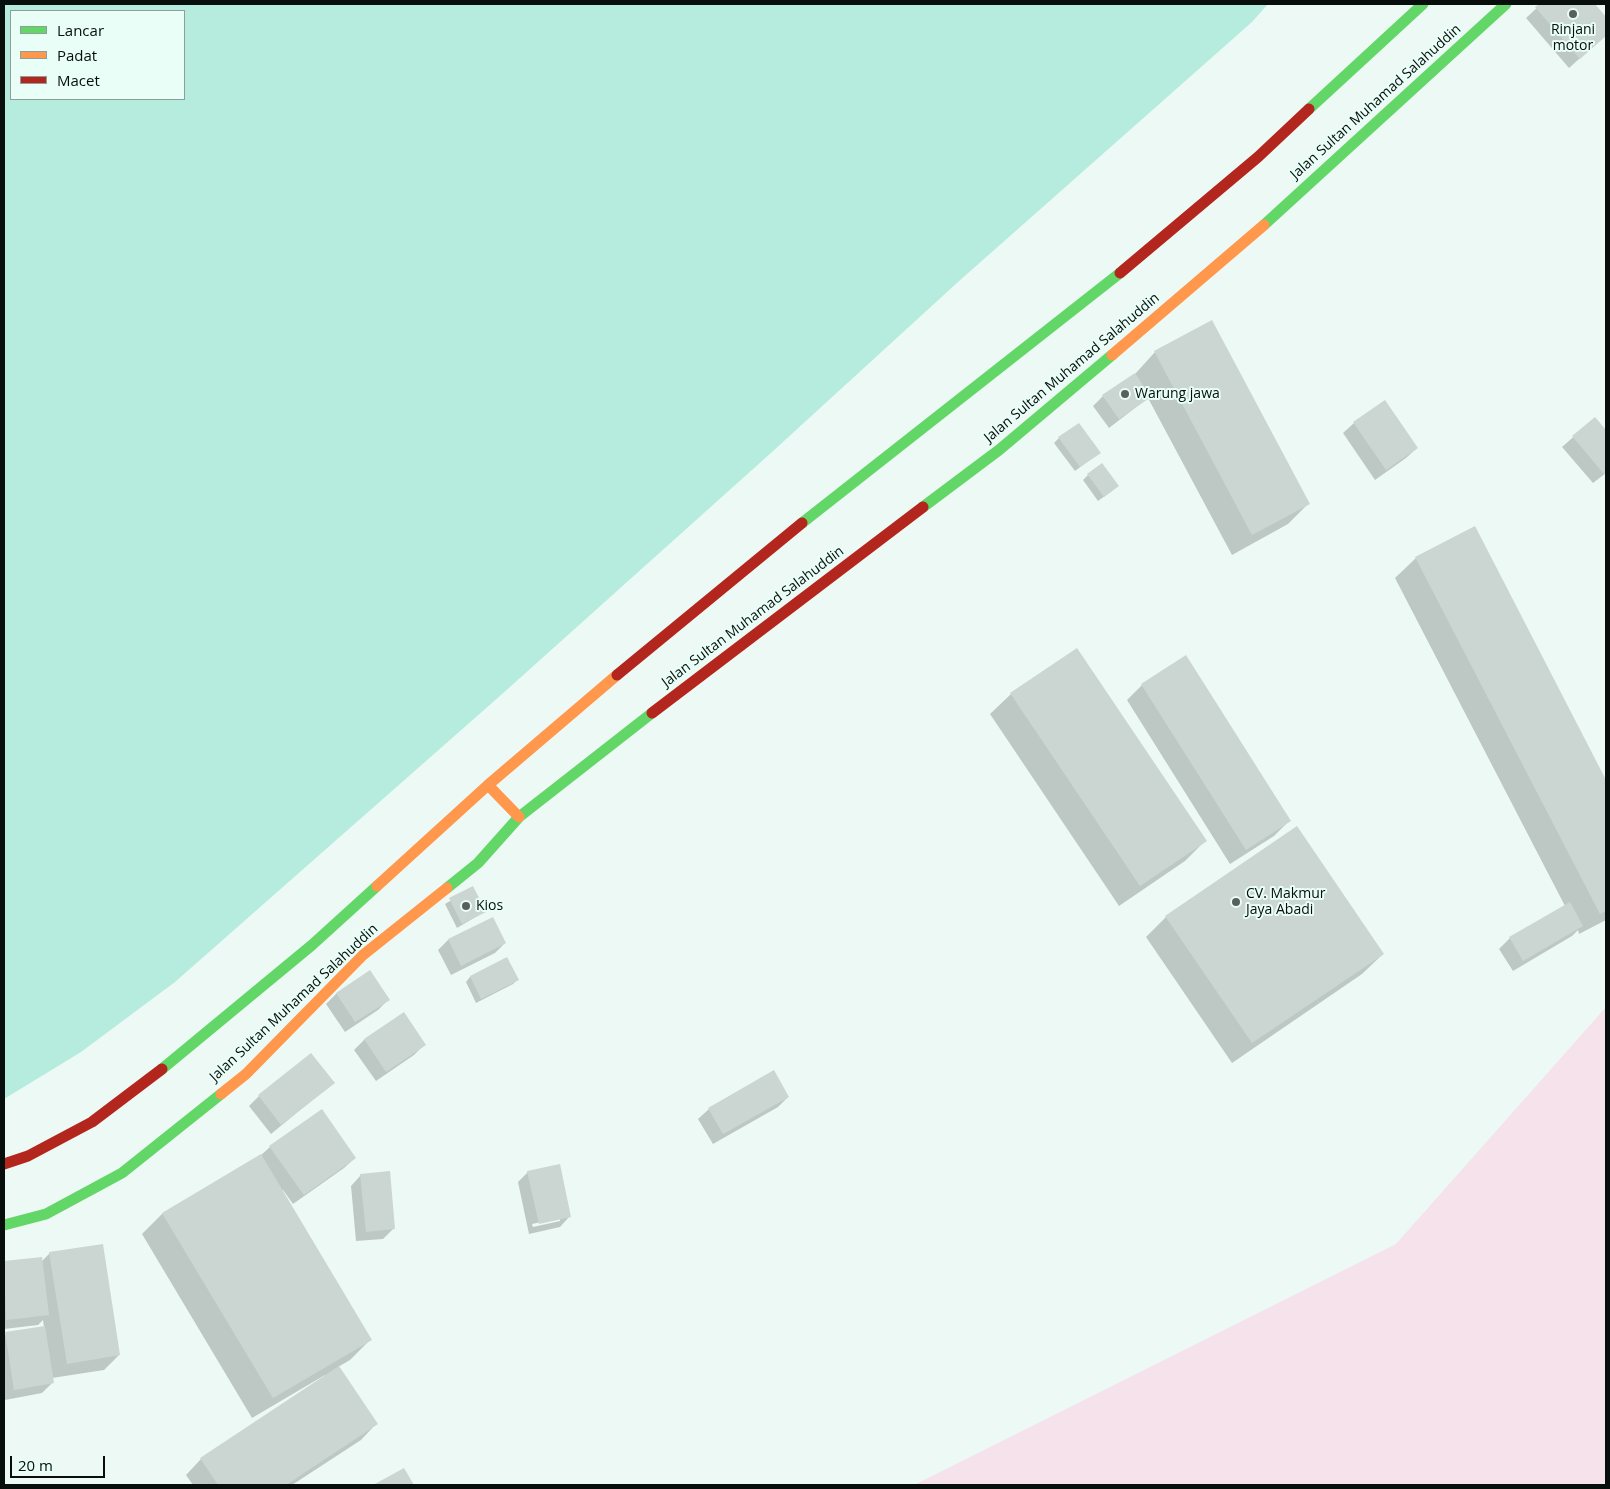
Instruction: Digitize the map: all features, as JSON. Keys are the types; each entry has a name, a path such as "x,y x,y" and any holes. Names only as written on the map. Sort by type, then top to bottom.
{"highway":[{"path":"4,1164 28,1156 92,1122 154,1075 312,945 488,785 584,702 787,535 1112,279 1258,157 1423,4"},
{"name":"Jalan Sultan Muhamad Salahuddin","path":"4,1225 46,1214 122,1173 246,1074 363,955 478,863 519,817 758,631 999,450 1221,264 1506,4"},
{"path":"488,785 519,817"}],"shaded area":[{"path":"4,4 1268,4 1252,22 958,282 501,695 175,982 81,1052 4,1099"},
{"path":"1606,1007 1606,1485 914,1485 1396,1244"}],"building":[{"path":"1539,4 1595,4 1606,17 1606,36 1580,59 1535,7"},
{"path":"1212,320 1310,504 1252,535 1154,351"},
{"path":"1135,373 1151,397 1119,419 1102,395"},
{"path":"1385,400 1418,448 1386,470 1353,422"},
{"path":"1595,417 1606,430 1606,472 1604,474 1572,436"},
{"path":"1079,423 1101,453 1080,467 1058,437"},
{"path":"1102,463 1119,486 1104,497 1087,474"},
{"path":"1475,526 1606,780 1606,911 1600,914 1415,557"},
{"path":"1077,648 1207,841 1140,886 1010,693"},
{"path":"1186,655 1291,821 1246,850 1141,684"},
{"path":"1297,826 1384,954 1252,1043 1165,916"},
{"path":"473,886 486,912 462,924 449,898"},
{"path":"1570,902 1583,926 1523,961 1509,937"},
{"path":"493,917 506,943 461,966 448,939"},
{"path":"507,957 519,980 481,999 470,976"},
{"path":"370,970 390,1000 355,1022 336,993"},
{"path":"404,1012 426,1045 386,1072 364,1039"},
{"path":"311,1053 335,1083 281,1125 258,1095"},
{"path":"774,1070 789,1097 723,1134 708,1108"},
{"path":"322,1109 356,1158 304,1195 269,1146"},
{"path":"261,1154 372,1340 273,1398 162,1213"},
{"path":"560,1164 571,1217 539,1224 527,1171"},
{"path":"390,1171 395,1229 366,1232 360,1174"},
{"path":"103,1244 120,1355 67,1364 49,1252"},
{"path":"42,1257 49,1315 6,1320 4,1261"},
{"path":"45,1326 54,1383 14,1390 5,1332"},
{"path":"339,1366 378,1424 286,1485 218,1485 200,1458"},
{"path":"404,1468 414,1485 373,1485"}],"traffic: fast":[{"path":"1309,109 1423,4"},
{"path":"1264,225 1506,4"},
{"path":"802,523 1120,273"},
{"path":"923,507 999,450 1112,355"},
{"path":"447,888 478,863 519,817 652,713"},
{"path":"162,1069 312,945 377,886"},
{"path":"4,1225 46,1214 122,1173 221,1094"}],"traffic: slow":[{"path":"1112,355 1264,225"},
{"path":"377,886 488,785 617,675"},
{"path":"488,785 519,817"},
{"path":"221,1094 246,1074 363,955 447,888"}],"traffic: jam":[{"path":"1120,273 1258,157 1309,109"},
{"path":"652,713 923,507"},
{"path":"617,675 802,523"},
{"path":"4,1164 28,1156 92,1122 162,1069"}],"place":[{"name":"Rinjani motor","path":"1573,14"},
{"name":"Warung jawa","path":"1125,394"},
{"name":"CV. Makmur Jaya Abadi","path":"1236,902"},
{"name":"Kios","path":"466,906"}]}
